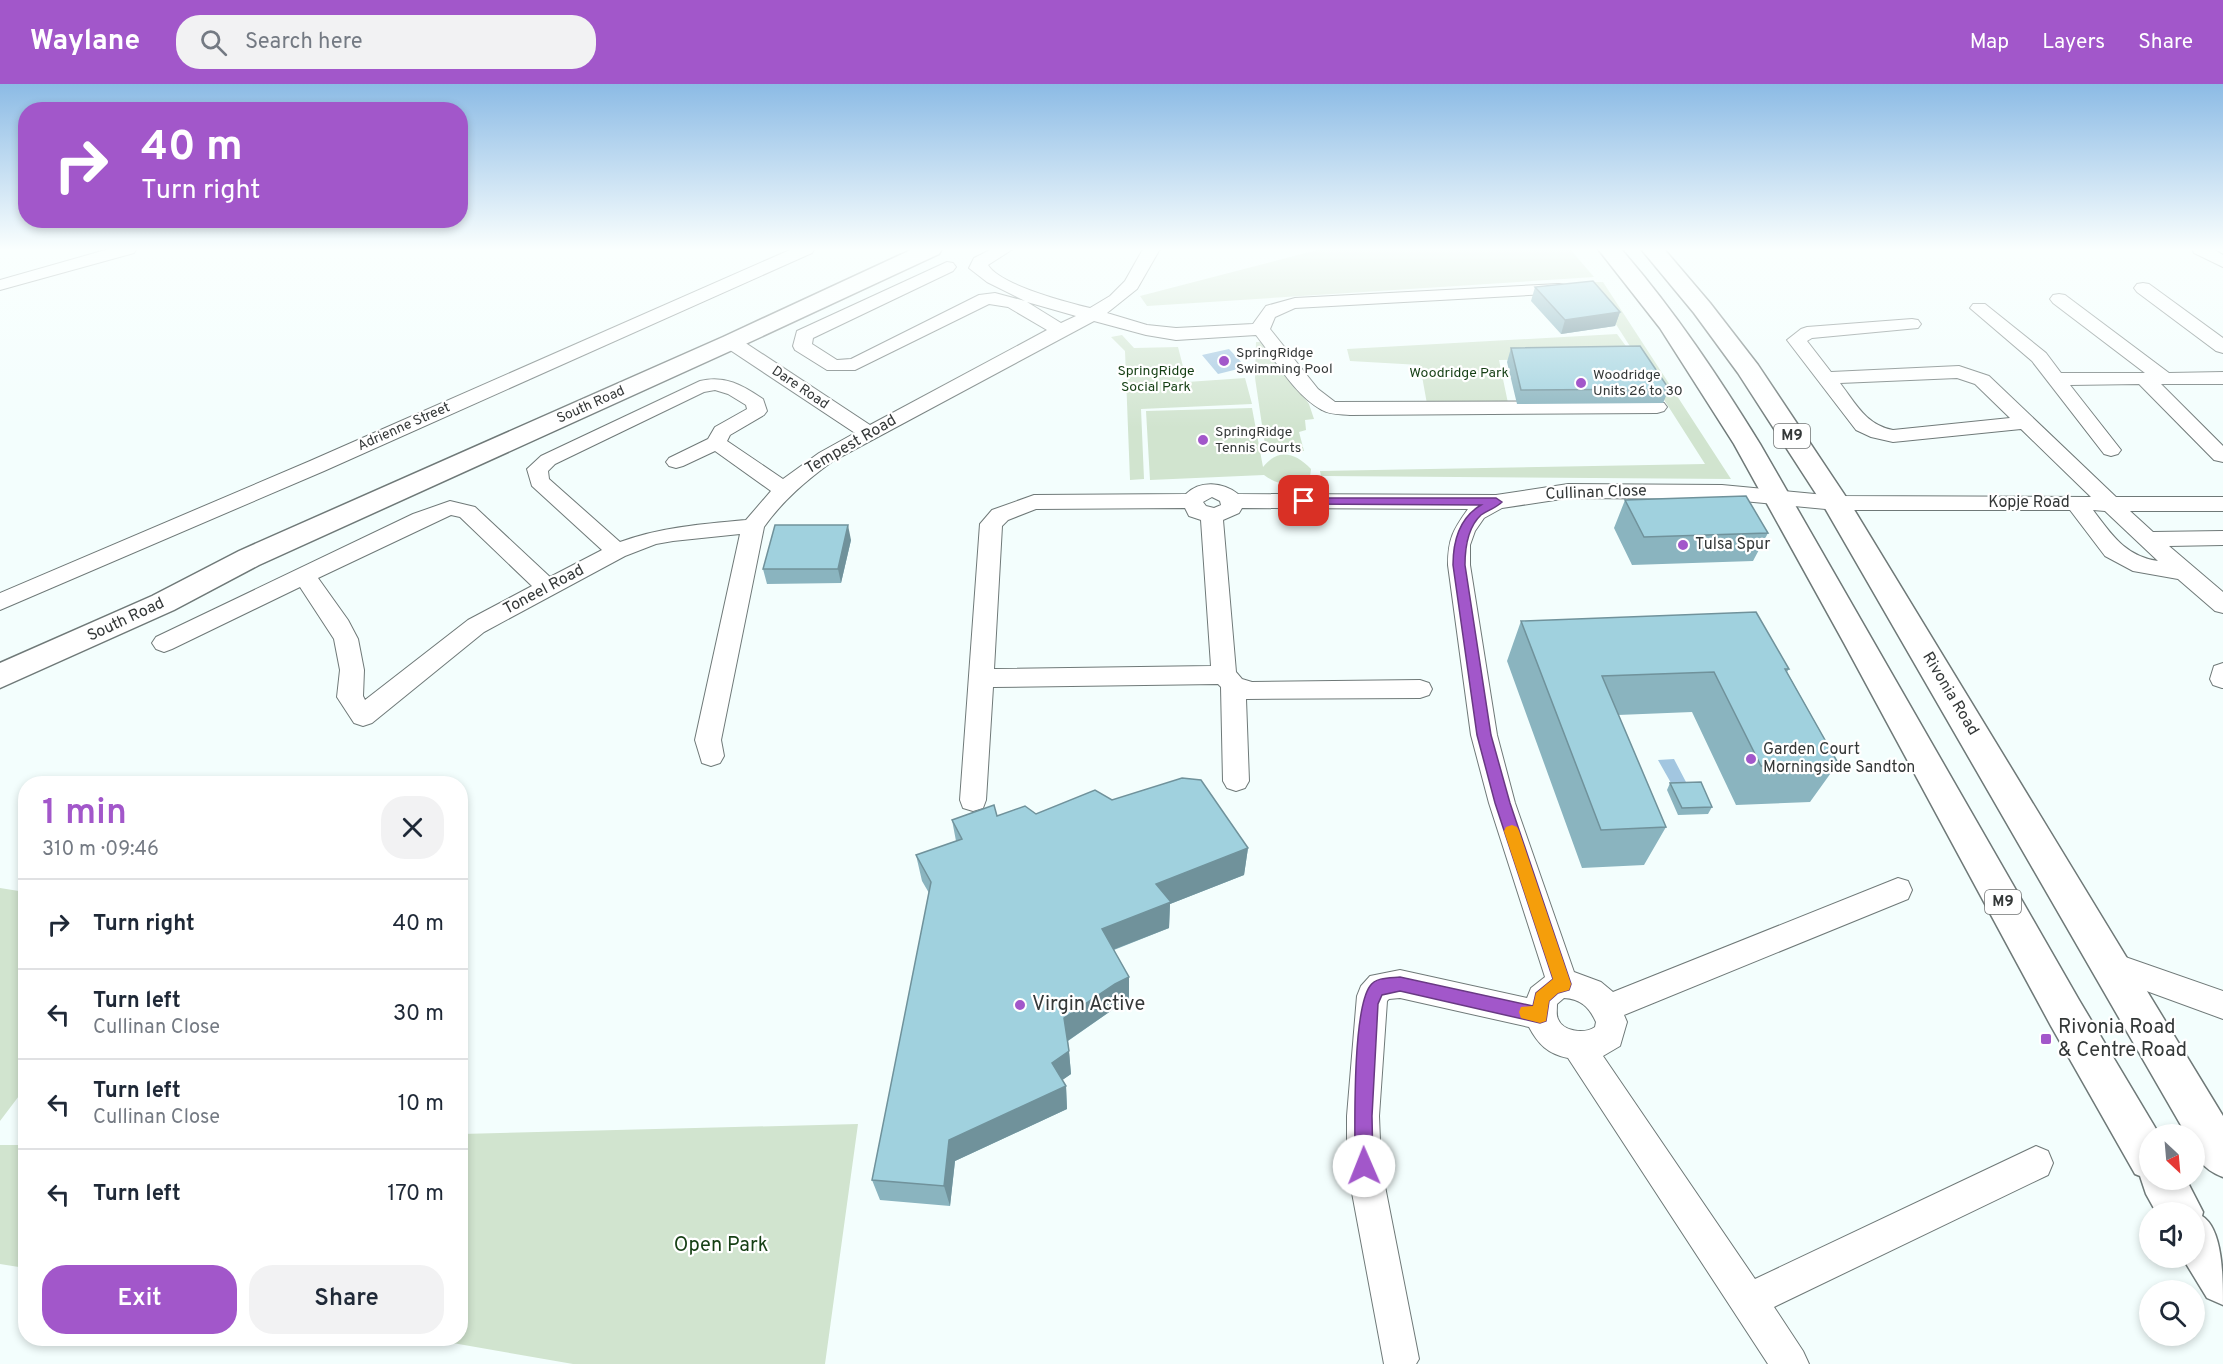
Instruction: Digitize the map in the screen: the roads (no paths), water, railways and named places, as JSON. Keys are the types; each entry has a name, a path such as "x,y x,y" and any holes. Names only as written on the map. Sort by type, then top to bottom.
{"main road":[{"name":"South Road","path":"0,676 163,603 249,558 731,342 813,309"},
{"name":"M9","path":"1657,309 1717,395 1778,498 1861,643 2081,1044 2139,1141"},
{"name":"Rivonia Road","path":"1702,309 1749,370 1836,503 2223,1156"},
{"name":"South Road","path":"0,657 161,590 249,558"},
{"path":"2205,1252 2223,1282"}],"street":[{"name":"Adrienne Street","path":"0,602 306,471 671,309"},
{"path":"850,309 804,335 802,345 824,362 834,366 855,364 964,309"},
{"path":"1023,309 1060,330"},
{"path":"1071,309 1161,333 1261,329"},
{"name":"Tempest Road","path":"711,756 708,740 753,526 766,507 783,489 826,457 1102,309"},
{"path":"1261,329 1265,316 1269,311 1276,309"},
{"path":"1980,309 2039,357 2111,450"},
{"path":"2072,309 2155,378 2221,456"},
{"path":"2171,309 2223,347"},
{"path":"1912,324 1800,336 1796,340 1863,426 1886,435 2027,422"},
{"path":"1261,329 1311,393 1329,406 1350,409 1657,407"},
{"name":"Dare Road","path":"731,342 868,433"},
{"path":"1825,378 1967,374 1982,380 2147,539 2223,604"},
{"path":"2056,379 2223,378"},
{"path":"617,551 539,481 536,472 541,464 697,388 722,384 756,403 758,408 754,414 723,431 716,443 676,462"},
{"path":"716,443 783,489"},
{"path":"973,800 991,524 999,515 1034,502 1049,500 1192,501 1203,491 1212,490 1221,492 1232,501 1496,502"},
{"name":"Cullinan Close","path":"1563,984 1502,803 1484,735 1459,565 1459,546 1464,531 1476,513 1496,502 1568,491 1722,492 1836,503"},
{"path":"1192,501 1197,511 1212,515 1223,514 1230,508 1232,501"},
{"name":"Kopje Road","path":"1836,503 2223,504"},
{"path":"2076,503 2113,551 2141,566 2186,572"},
{"path":"164,643 421,519 455,508 467,512 548,588"},
{"path":"1212,515 1236,781"},
{"name":"Toneel Road","path":"305,576 340,626 346,639 352,670 350,697 363,716 476,626 617,551 652,538 673,534 753,526"},
{"path":"2147,539 2223,538"},
{"path":"981,678 1228,680 1251,691 1420,690"},
{"path":"1607,1008 1898,890"},
{"path":"2111,965 2223,1005"},
{"path":"1400,1359 1364,1166 1363,1116 1372,996 1381,986 1400,984 1540,1015"},
{"path":"1563,984 1583,987 1593,992 1607,1008 1611,1020 1610,1032 1604,1041 1593,1047 1579,1048 1554,1037 1545,1027 1540,1015 1542,998 1554,987 1563,984"},
{"path":"1579,1048 1790,1364"},
{"path":"1748,1301 2036,1163"}],"water":[{"name":"SpringRidge Swimming Pool","path":"1229,349 1246,367 1218,374 1202,355"},
{"path":"1674,759 1686,782 1671,783 1658,760"}],"place":[{"name":"SpringRidge Swimming Pool","path":"1224,361"},
{"name":"Woodridge Units 26 to 30","path":"1581,383"},
{"name":"SpringRidge Tennis Courts","path":"1203,440"},
{"name":"Tulsa Spur","path":"1683,545"},
{"name":"Garden Court Morningside Sandton","path":"1751,759"},
{"name":"Virgin Active","path":"1020,1005"},
{"name":"Rivonia Road & Centre Road","path":"2046,1039"}],"park label":[{"name":"Woodridge Park","path":"1459,373"},
{"name":"SpringRidge Social Park","path":"1156,380"},
{"name":"Open Park","path":"721,1246"}]}
